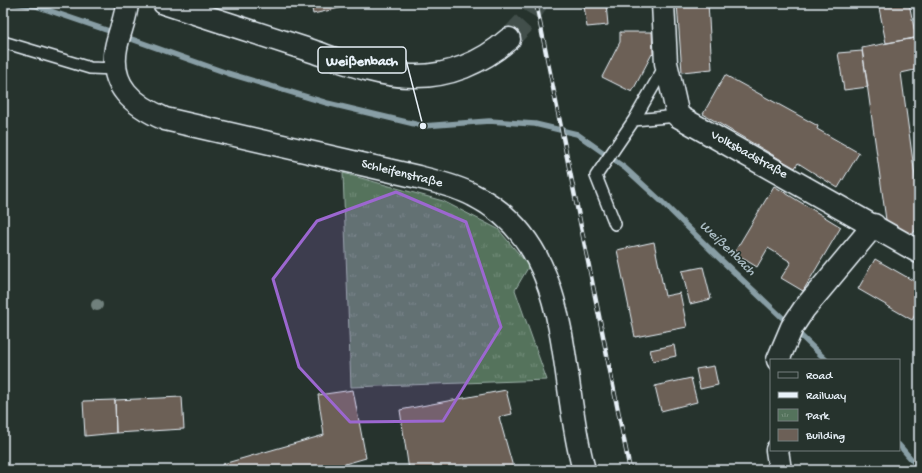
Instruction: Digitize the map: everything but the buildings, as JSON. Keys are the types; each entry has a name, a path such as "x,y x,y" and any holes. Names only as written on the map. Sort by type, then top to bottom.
{"street":[{"path":"164,3 344,62 399,76 424,76 447,73 470,65 494,51 509,39"},
{"path":"663,3 666,63 678,116"},
{"name":"Schleifenstraße","path":"127,9 117,46 115,58 116,69 119,81 124,90 132,100 151,113 165,119 452,186 472,194 503,214 517,228 529,243 549,282 558,315 570,398 584,470"},
{"name":"Volksbadstraße","path":"678,116 874,225 919,252"},
{"path":"781,353 792,327 804,309 874,225"},
{"path":"776,451 780,470"}],"lane":[{"path":"3,42 90,68 116,69"},
{"path":"615,224 596,176 634,120 666,63"},
{"path":"634,120 678,116"}],"highlighted area":[{"path":"396,192 466,222 501,327 443,421 350,422 299,367 273,279 317,221"}],"green space":[{"path":"343,173 443,201 498,229 529,266 515,290 547,380 351,387"}],"waterway":[{"name":"Weißenbach","path":"14,3 36,6 115,33"},
{"name":"Weißenbach","path":"123,36 227,73 327,103 423,126 489,121 535,124 577,134 625,168 789,324"},
{"name":"Weißenbach","path":"795,330 825,359"},
{"name":"Weißenbach","path":"900,446 919,468"}],"tunnel":[{"path":"509,39 527,20 537,3"}],"railway":[{"path":"536,3 630,470"}],"place":[{"name":"Weißenbach","path":"423,126"}]}
